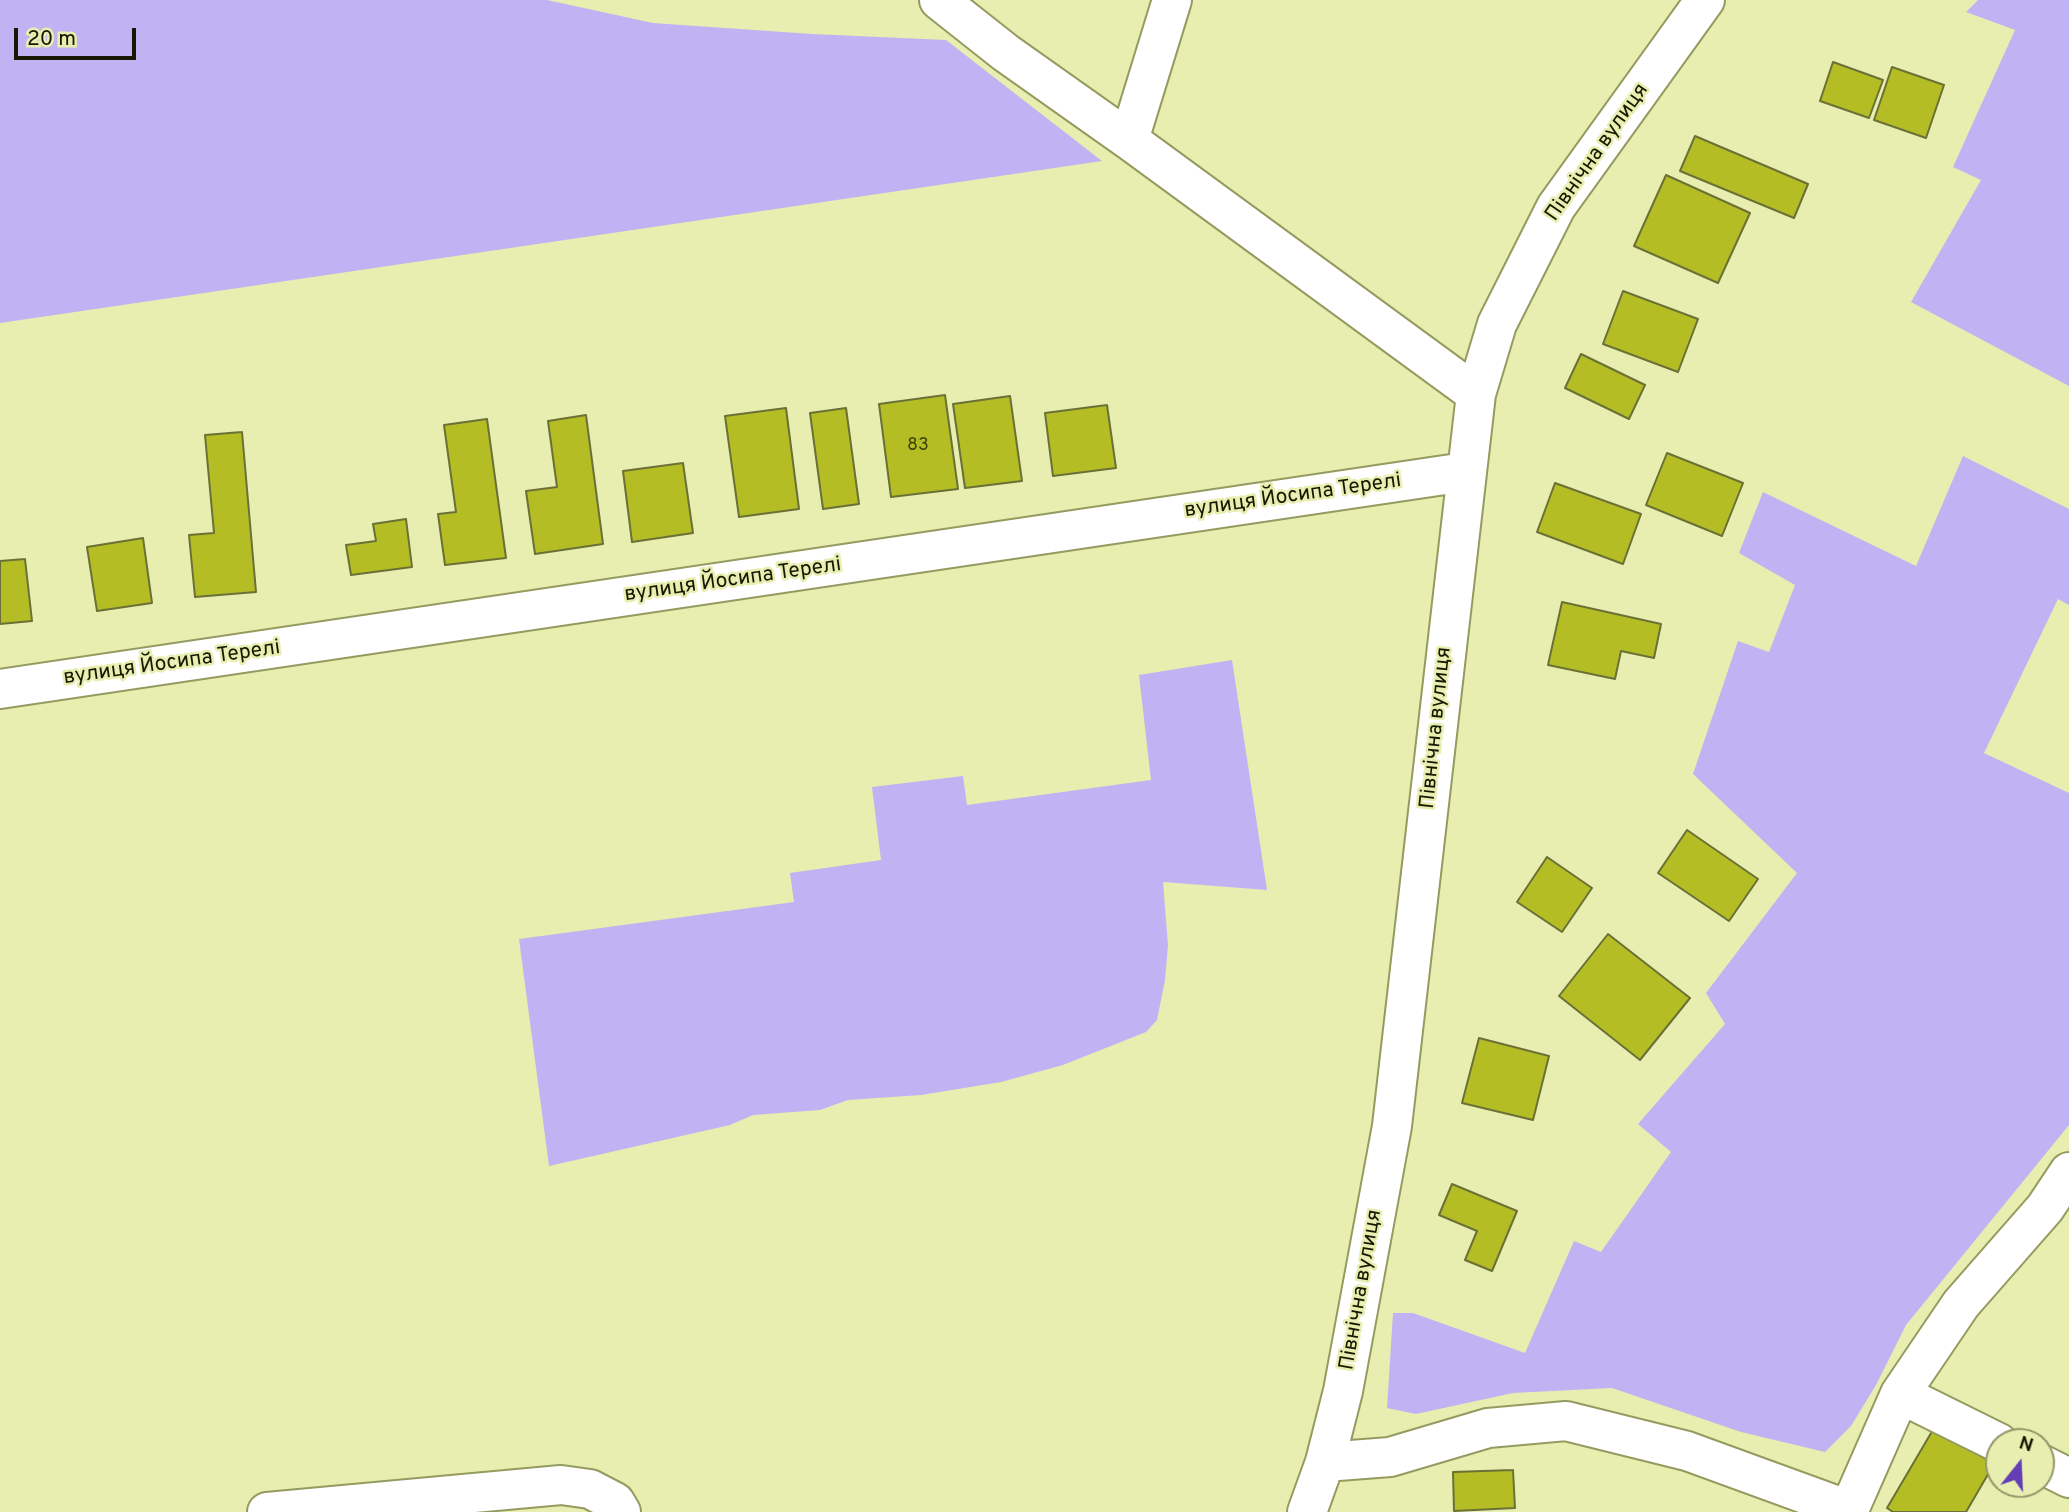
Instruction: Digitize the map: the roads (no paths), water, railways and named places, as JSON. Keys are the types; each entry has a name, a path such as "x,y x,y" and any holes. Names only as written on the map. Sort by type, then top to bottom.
{"street":[{"path":"939,0 1006,53 1476,394"},
{"path":"1129,140 1172,0"},
{"name":"Північна вулиця","path":"1307,1512 1325,1462 1343,1391 1392,1126 1476,394 1497,324 1556,207 1705,0"},
{"name":"вулиця Йосипа Терелі","path":"0,689 1465,472"},
{"path":"1325,1462 1390,1457 1488,1428 1566,1421 1687,1451 1848,1511 1900,1394 1961,1304 2045,1208 2069,1171"},
{"path":"1900,1394 1985,1436"},
{"path":"267,1512 562,1485 590,1489 615,1502 621,1512"}]}
